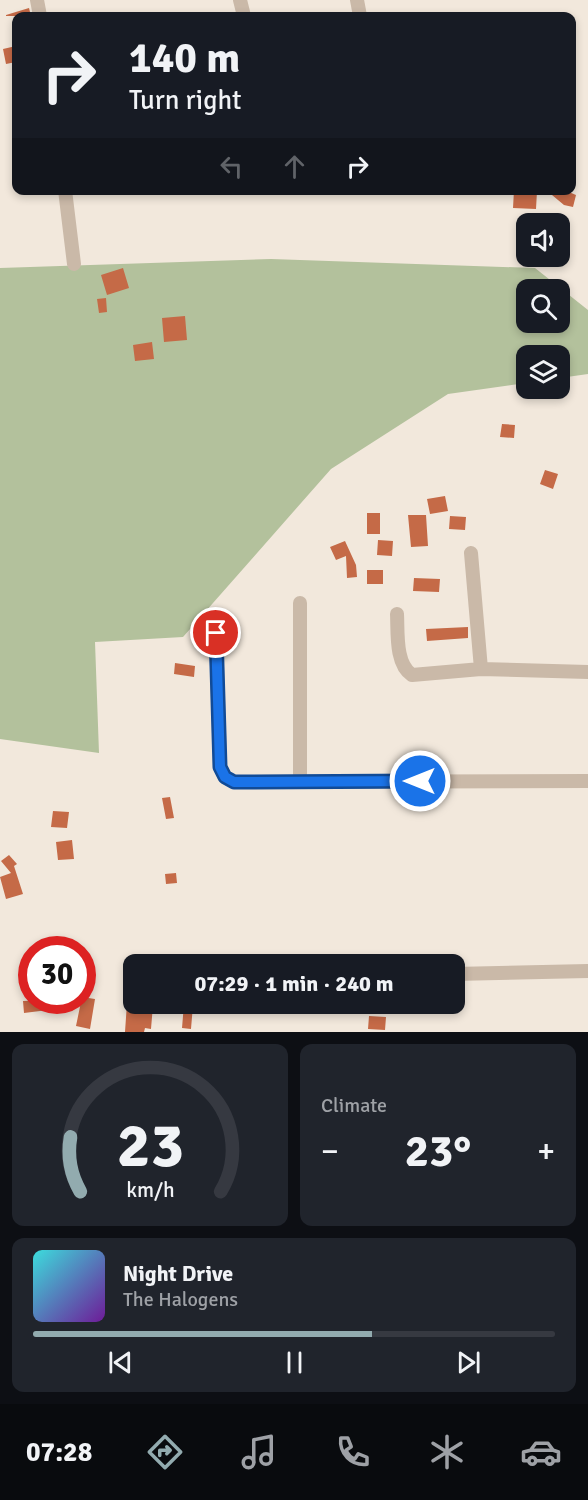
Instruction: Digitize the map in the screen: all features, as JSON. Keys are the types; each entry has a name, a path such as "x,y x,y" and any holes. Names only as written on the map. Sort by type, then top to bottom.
{"street":[{"path":"66,195 74,264"},
{"path":"471,553 481,669"},
{"path":"300,603 300,781"},
{"path":"397,614 400,659 405,670 412,675 481,669 588,672"},
{"path":"216,633 220,767 225,777 234,782 588,781"},
{"path":"465,974 588,970"}],"green space":[{"path":"271,259 535,268 549,279 516,279 516,333 570,333 570,296 588,310 588,374 570,377 570,345 516,345 516,384 448,394 331,469 183,637 95,642 99,753 0,739 0,268"}],"building":[{"path":"29,8 30,12 16,12"},
{"path":"12,47 12,63 6,64 3,49"},
{"path":"514,195 537,195 536,209 513,208"},
{"path":"552,195 576,195 573,207 564,205"},
{"path":"123,268 129,288 107,295 101,275"},
{"path":"106,298 107,312 99,313 97,299"},
{"path":"185,316 187,340 164,342 162,318"},
{"path":"152,342 154,359 135,361 133,345"},
{"path":"502,424 515,425 514,438 500,437"},
{"path":"545,470 558,474 553,489 540,484"},
{"path":"445,496 448,511 430,514 427,499"},
{"path":"367,513 380,513 380,534 367,534"},
{"path":"408,515 426,515 428,546 411,547"},
{"path":"450,516 466,517 465,530 449,529"},
{"path":"378,540 393,541 392,556 377,555"},
{"path":"345,541 356,565 357,577 347,578 346,556 336,560 330,547"},
{"path":"367,570 383,570 383,584 367,584"},
{"path":"414,578 440,579 439,592 413,591"},
{"path":"468,627 468,638 427,641 426,629"},
{"path":"175,663 195,666 194,677 174,674"},
{"path":"170,797 174,818 166,819 162,798"},
{"path":"53,811 69,812 67,828 51,827"},
{"path":"72,840 74,859 58,860 56,842"},
{"path":"9,855 17,864 14,866 23,894 6,899 0,877 11,873 1,861"},
{"path":"176,873 177,883 166,884 165,874"},
{"path":"78,1014 92,1014 90,1029 76,1026"},
{"path":"126,1014 152,1014 151,1029 145,1028 144,1032 125,1032"},
{"path":"183,1014 192,1014 191,1029 182,1028"},
{"path":"369,1016 386,1017 385,1030 368,1029"}],"route":[{"path":"216,633 220,767 225,777 234,782 420,781"}]}
